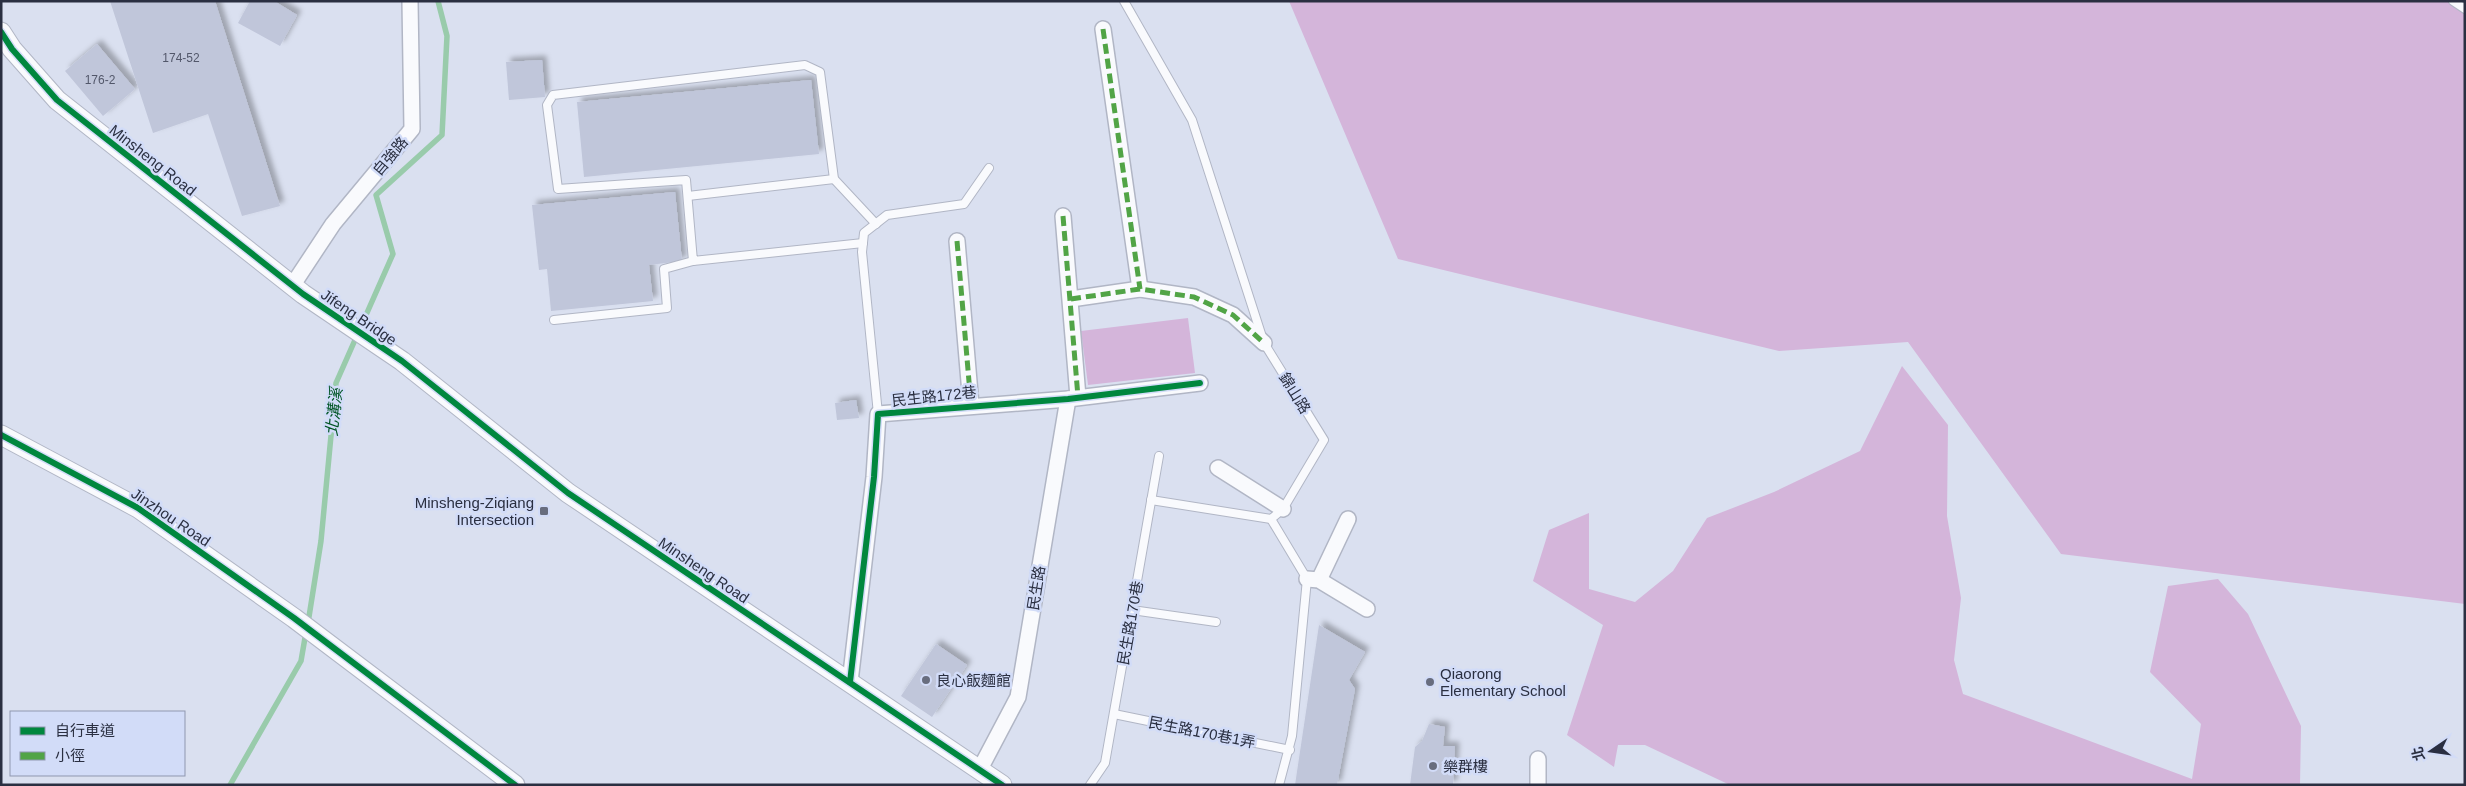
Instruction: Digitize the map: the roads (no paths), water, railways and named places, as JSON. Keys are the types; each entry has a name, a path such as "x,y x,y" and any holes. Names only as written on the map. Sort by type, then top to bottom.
{"street":[{"name":"自強路","path":"297,290 332,224 412,129 410,1"},
{"path":"1103,29 1140,289"},
{"name":"Minsheng Road","path":"1,32 12,49 57,100 297,290"},
{"name":"民生路","path":"980,769 1018,697 1073,398 1071,299 1063,216"},
{"path":"957,241 971,405"},
{"path":"1071,299 1140,289 1194,297 1233,315 1264,343"},
{"name":"Jifeng Bridge","path":"297,290 402,361"},
{"name":"Minsheng Road","path":"402,361 568,493 1002,785"},
{"name":"民生路172巷","path":"850,682 874,477 878,414 1073,398 1200,383"},
{"name":"Jinzhou Road","path":"1,435 138,508 334,647 515,785"},
{"path":"1218,468 1283,509"},
{"path":"1348,519 1313,579 1367,609"},
{"path":"1538,759 1538,785"}],"lane":[{"name":"錦山路","path":"1124,1 1192,120 1264,343 1324,440 1283,509 1270,519"},
{"path":"2454,1 2465,9"},
{"path":"693,261 686,180 558,189 548,105 553,94 805,65 820,72 834,179 876,224"},
{"path":"878,414 862,252 864,233 887,215 964,204 989,168"},
{"path":"688,196 834,179"},
{"path":"554,320 667,308 664,269 693,261 863,243"},
{"name":"民生路170巷","path":"1090,785 1105,763 1159,456"},
{"path":"1152,500 1270,519 1313,579 1290,750 1278,785"},
{"path":"1132,610 1216,622"},
{"name":"民生路170巷1弄","path":"1114,714 1290,750"}],"waterway":[{"name":"北溝溪","path":"308,623 321,541 336,383 393,254 376,195 442,135 447,36 438,1"},
{"name":"北溝溪","path":"230,785 301,661 306,632"}],"place":[{"name":"Minsheng-Ziqiang Intersection","path":"544,511"},
{"name":"良心飯麵館","path":"926,680"},
{"name":"Qiaorong Elementary School","path":"1430,682"},
{"name":"樂群樓","path":"1433,766"}]}
